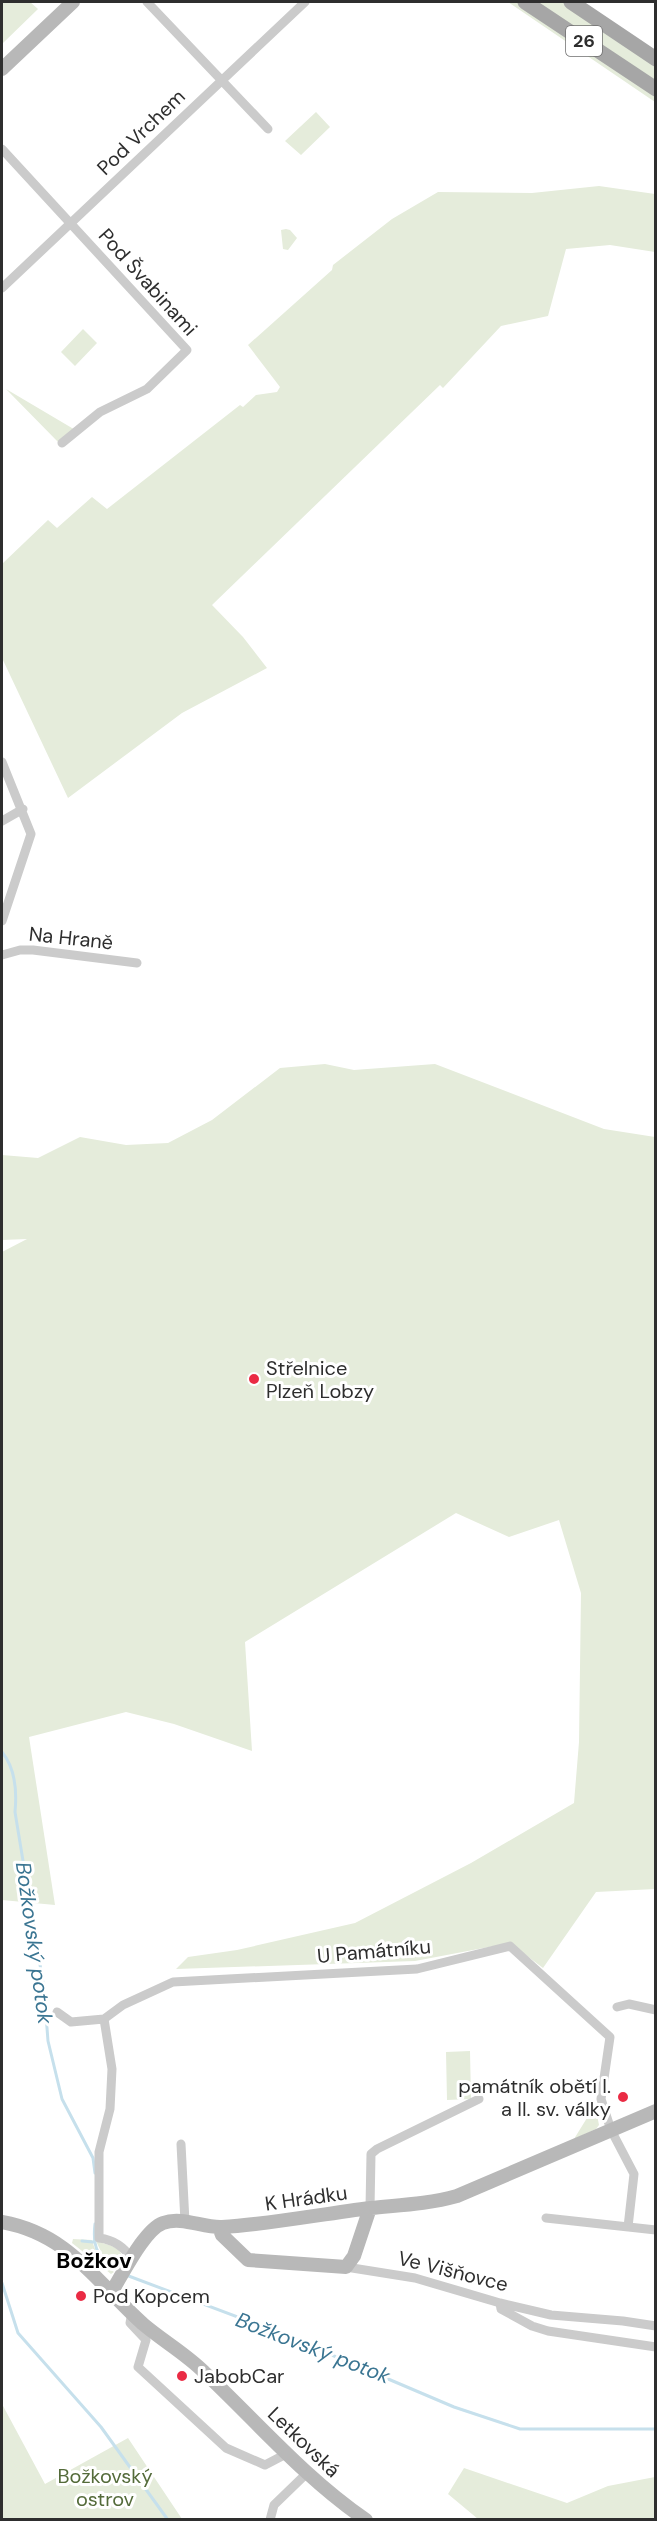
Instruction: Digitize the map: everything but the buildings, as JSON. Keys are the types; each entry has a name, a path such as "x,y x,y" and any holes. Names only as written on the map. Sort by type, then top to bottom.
{"main road":[{"name":"26","path":"525,2 656,89"},
{"name":"26","path":"571,2 656,59"}],"street":[{"path":"2,69 73,2"},
{"path":"147,2 268,129"},
{"name":"Pod Vrchem","path":"2,288 305,2"},
{"name":"Pod Švabinami","path":"2,149 187,350 147,389 99,412 62,443"},
{"path":"2,762 31,834 2,921"},
{"path":"2,821 22,809"},
{"name":"Na Hraně","path":"2,955 20,950 33,950 137,963"},
{"name":"U Památníku","path":"57,2012 71,2022 104,2019 123,2005 173,1982 417,1969 510,1946 610,2037 601,2099 611,2130"},
{"path":"617,2007 629,2004 656,2010"},
{"path":"104,2019 112,2069 110,2109 99,2152 99,2238 120,2245 127,2268"},
{"path":"479,2099 371,2154 370,2208 427,2203 457,2196 656,2111"},
{"path":"611,2130 634,2174 628,2227"},
{"path":"181,2144 185,2222"},
{"name":"K Hrádku","path":"112,2291 155,2227 174,2221 219,2227 280,2223 370,2208 354,2256 346,2267"},
{"path":"546,2218 656,2230"},
{"name":"Letkovská","path":"2,2222 33,2231 56,2242 79,2258 132,2312 202,2370 306,2474 366,2520"},
{"name":"Ve Višňovce","path":"219,2227 222,2235 248,2260 346,2267 415,2278 500,2303 551,2315 656,2326"},
{"path":"500,2303 501,2309 532,2326 656,2347"},
{"path":"132,2312 130,2323 146,2340 138,2367 226,2448 265,2465 286,2454"},
{"path":"270,2520 274,2505 306,2474"}],"green space":[{"path":"2,2 30,2 38,9 2,44"},
{"path":"508,2 517,2 655,96 655,102"},
{"path":"536,2 562,2 655,65 655,82"},
{"path":"316,112 330,127 301,155 285,141"},
{"path":"599,186 655,194 655,252 610,245 566,249 548,316 501,326 443,388 440,385 212,605 243,637 267,668 182,713 68,798 2,658 2,564 48,520 57,528 92,497 107,509 240,405 243,407 256,395 277,392 280,387 248,345 332,270 333,265 392,219 438,192 532,193"},
{"path":"286,229 297,238 288,250 283,249 281,230"},
{"path":"83,329 97,343 75,366 61,352"},
{"path":"6,389 77,431 59,443"},
{"path":"325,1064 354,1070 435,1064 604,1129 655,1137 655,1889 596,1892 543,1968 510,1943 415,1961 176,1969 188,1957 237,1950 355,1923 471,1863 574,1803 579,1742 581,1593 559,1520 509,1537 456,1513 245,1642 252,1751 174,1724 126,1712 29,1737 55,1905 2,1900 2,1252 27,1239 2,1240 2,1155 38,1158 80,1137 126,1145 168,1143 212,1120 280,1068"},
{"path":"470,2051 471,2099 447,2100 446,2052"},
{"path":"595,2105 599,2125 596,2129 574,2139"},
{"path":"73,2239 92,2240 100,2258 114,2272 111,2274 72,2243"},
{"path":"96,2241 119,2250 123,2257 122,2261 111,2264 104,2258"},
{"name":"Božkovský ostrov","path":"2,2404 45,2484 128,2438 182,2519 2,2519"},
{"path":"464,2468 567,2503 608,2486 655,2477 655,2519 478,2519 448,2494"}],"waterway":[{"name":"Božkovský potok","path":"2,1752 15,1780 15,1812 44,1989 48,2041 62,2099 93,2158 95,2173"},
{"name":"Božkovský potok","path":"95,2224 98,2252 106,2262 120,2271"},
{"path":"82,2241 93,2242"},
{"name":"Božkovský potok","path":"126,2275 280,2333 454,2407 520,2429 656,2429"},
{"path":"2,2283 18,2333 101,2427 168,2520"}],"place":[{"name":"Střelnice Plzeň Lobzy","path":"254,1379"},
{"name":"památník obětí I. a II. sv. války","path":"623,2097"},
{"name":"Pod Kopcem","path":"81,2296"},
{"name":"JabobCar","path":"182,2376"}],"district":[{"name":"Božkov","path":"94,2260"}]}
